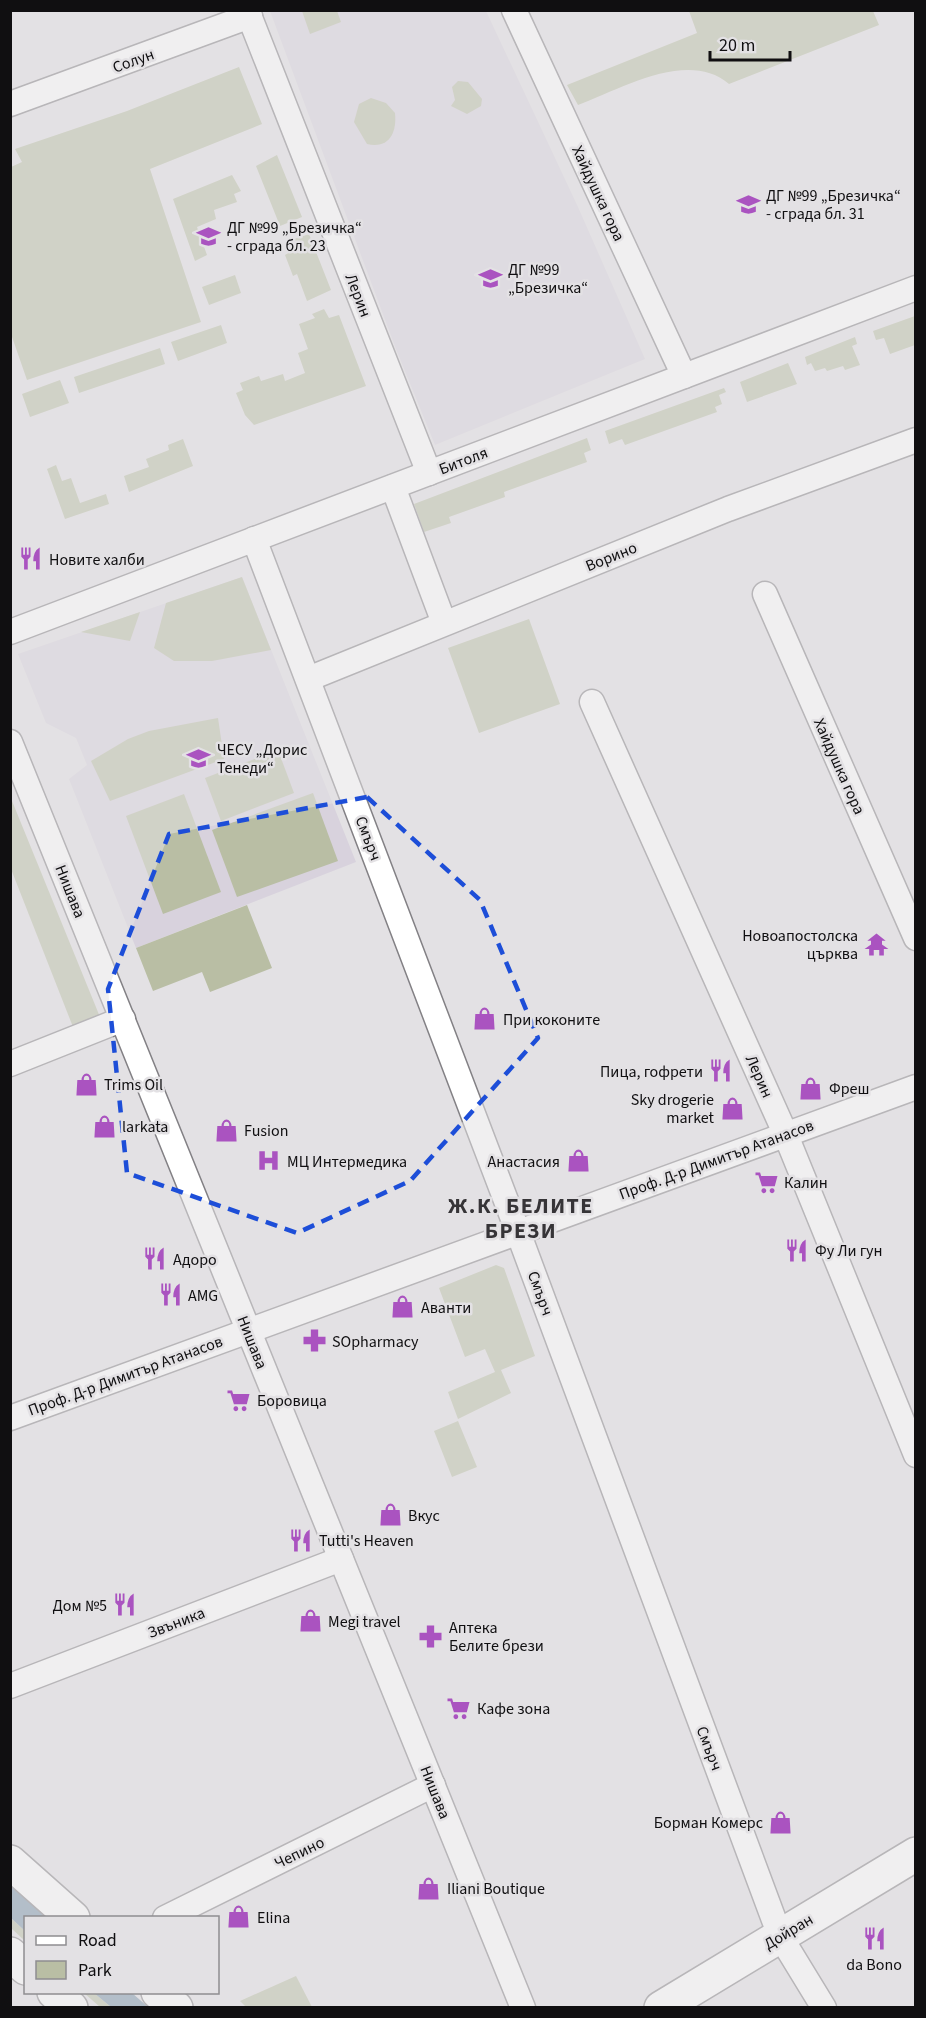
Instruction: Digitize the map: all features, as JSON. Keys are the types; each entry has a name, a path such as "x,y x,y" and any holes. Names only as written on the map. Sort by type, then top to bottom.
{"street":[{"name":"Хайдушка гора","path":"514,10 684,376"},
{"name":"Солун","path":"10,104 249,13"},
{"name":"Лерин","path":"249,13 429,473"},
{"name":"Битоля","path":"10,632 915,288"},
{"name":"Ворино","path":"308,679 728,509 915,440"},
{"path":"393,487 444,623"},
{"name":"Смърч","path":"255,539 518,1232 780,1936 824,2007"},
{"name":"Хайдушка гора","path":"765,594 915,938"},
{"name":"Лерин","path":"592,702 785,1133 915,1455"},
{"name":"Нишава","path":"10,742 523,2007"},
{"path":"10,1064 123,1019"},
{"name":"Проф. Д-р Димитър Атанасов","path":"10,1418 915,1087"},
{"name":"Звъника","path":"10,1686 341,1559"},
{"name":"Чепино","path":"167,1916 433,1785"},
{"name":"Дойран","path":"661,2007 915,1854"},
{"path":"10,1862 72,1916"},
{"path":"10,1954 24,1966"},
{"path":"56,1994 71,2007"},
{"path":"160,1994 176,2007"}],"highlighted area":[{"path":"367,797 480,900 538,1038 410,1181 297,1233 127,1173 108,989 169,834"}],"shaded area":[{"name":"ДГ №99 „Брезичка“","path":"270,11 486,11 578,207 645,359 435,445 396,349"},
{"name":"ЧЕСУ „Дорис Тенеди“","path":"242,577 356,862 136,948 69,779 87,765 76,738 46,723 18,654"}],"green space":[{"path":"302,11 337,11 341,22 310,34"},
{"path":"689,11 873,11 879,25 729,84 713,74 694,70 675,71 634,82 578,105 567,85 697,33"},
{"path":"239,67 262,124 150,169 201,322 27,380 11,334 11,167 22,162 15,149 127,111"},
{"path":"458,81 468,82 482,99 481,106 467,114 451,106 455,100 452,87"},
{"path":"371,98 386,103 395,113 395,127 390,138 386,142 375,145 367,144 354,122 359,104"},
{"path":"277,155 302,217 280,226 256,166"},
{"path":"232,175 241,191 234,194 237,202 214,210 216,219 197,227 207,255 195,261 173,199"},
{"path":"309,234 331,290 307,301 297,274 293,276 285,255 297,248 294,239"},
{"path":"235,275 241,293 209,305 202,287"},
{"path":"324,309 329,318 339,315 366,386 254,425 245,415 236,393 243,390 240,383 259,376 261,381 283,374 285,381 305,373 298,353 308,349 299,324 315,318 312,314"},
{"path":"915,316 915,345 890,354 884,338 876,340 873,331"},
{"path":"221,325 227,343 178,361 171,342"},
{"path":"855,337 857,344 852,346 860,365 845,370 843,366 827,371 825,368 815,371 811,363 807,365 805,357"},
{"path":"160,348 165,364 79,393 74,377"},
{"path":"788,363 797,384 747,402 740,382"},
{"path":"60,380 69,403 30,417 22,394"},
{"path":"724,388 726,392 719,395 722,404 715,407 717,412 625,445 622,439 609,444 605,431"},
{"path":"587,438 591,450 584,453 587,462 504,492 505,497 449,517 451,523 424,532 414,504"},
{"path":"183,439 193,466 129,492 124,476 149,467 146,459 169,450 168,445"},
{"path":"56,465 62,481 71,478 80,503 106,494 109,504 65,519 47,469"},
{"path":"242,577 271,650 212,661 174,661 154,648 166,603"},
{"path":"140,612 130,641 81,632"},
{"path":"529,619 560,704 479,733 448,648"},
{"path":"218,718 224,759 110,801 91,761 128,739 149,731"},
{"path":"278,750 294,793 221,821 205,778"},
{"path":"313,793 338,861 237,897 212,830"},
{"path":"184,794 221,892 163,914 126,816"},
{"path":"10,796 100,1017 73,1027 11,869"},
{"path":"247,905 272,968 210,992 202,972 153,991 136,948"},
{"path":"496,1265 504,1268 535,1356 501,1370 511,1393 458,1419 448,1392 495,1372 485,1349 465,1357 439,1288"},
{"path":"458,1421 477,1467 452,1477 434,1431"},
{"path":"11,1918 24,1930 24,1940 11,1928"},
{"path":"296,1976 312,2007 246,2007 240,2001"},
{"path":"85,1994 95,1994 111,2007 100,2007"}],"water":[{"path":"11,1885 47,1916 24,1916 24,1930 11,1918"},
{"path":"95,1994 133,1994 148,2007 111,2007"}],"place":[{"name":"ДГ №99 „Брезичка“ - сграда бл. 31","path":"748,204"},
{"name":"ДГ №99 „Брезичка“ - сграда бл. 23","path":"209,236"},
{"name":"ДГ №99 „Брезичка“","path":"490,278"},
{"name":"Новите халби","path":"31,559"},
{"name":"ЧЕСУ „Дорис Тенеди“","path":"199,758"},
{"name":"Новоапостолска църква","path":"876,944"},
{"name":"При коконите","path":"485,1019"},
{"name":"Пица, гофрети","path":"721,1071"},
{"name":"Trims Oil","path":"86,1084"},
{"name":"Фреш","path":"811,1088"},
{"name":"Sky drogerie market","path":"732,1108"},
{"name":"larkata","path":"104,1126"},
{"name":"Fusion","path":"226,1130"},
{"name":"МЦ Интермедика","path":"269,1161"},
{"name":"Анастасия","path":"578,1161"},
{"name":"Калин","path":"766,1182"},
{"name":"Фу Ли гун","path":"797,1250"},
{"name":"Адоро","path":"155,1259"},
{"name":"AMG","path":"170,1295"},
{"name":"Аванти","path":"403,1307"},
{"name":"SOpharmacy","path":"314,1341"},
{"name":"Боровица","path":"239,1400"},
{"name":"Вкус","path":"390,1515"},
{"name":"Tutti's Heaven","path":"301,1540"},
{"name":"Дом №5","path":"125,1605"},
{"name":"Megi travel","path":"310,1621"},
{"name":"Аптека Белите брези","path":"431,1636"},
{"name":"Кафе зона","path":"459,1708"},
{"name":"Борман Комерс","path":"781,1822"},
{"name":"Iliani Boutique","path":"429,1888"},
{"name":"Elina","path":"239,1917"},
{"name":"da Bono","path":"874,1939"}],"district":[{"name":"Ж.К. БЕЛИТЕ БРЕЗИ","path":"521,1218"}]}
